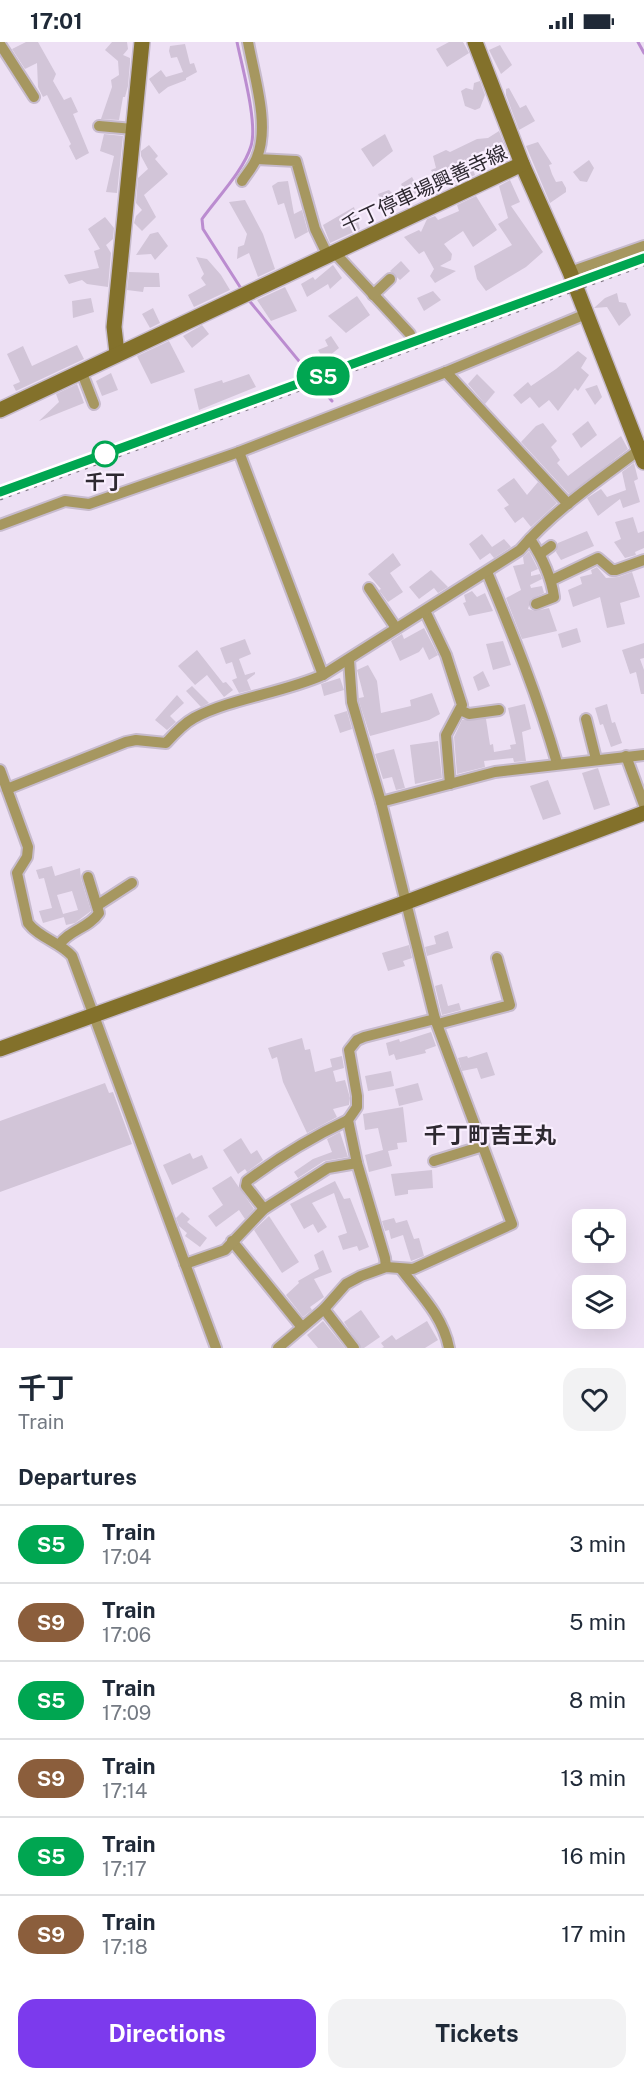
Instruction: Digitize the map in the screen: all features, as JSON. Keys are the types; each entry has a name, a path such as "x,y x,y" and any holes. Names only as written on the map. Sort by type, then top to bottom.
{"street":[{"path":"117,353 114,327 142,42"},
{"path":"242,181 257,159 262,139 262,119 248,42"},
{"path":"475,42 522,165"},
{"path":"1,43 34,97"},
{"path":"99,126 133,129"},
{"path":"257,159 296,161 315,229 332,255 410,334"},
{"name":"千丁停車場興善寺線","path":"0,410 82,373 117,353 522,165 570,272 642,456"},
{"path":"570,272 644,246"},
{"path":"373,295 390,279"},
{"path":"0,525 65,501 89,504 239,452 446,372 586,314"},
{"path":"446,372 568,504"},
{"path":"82,373 94,404"},
{"path":"239,452 323,675"},
{"path":"7,789 126,742 136,740 166,743 186,723 209,712 323,675 520,550 539,528 568,504 642,456"},
{"path":"530,539 552,580 554,597 536,604"},
{"path":"540,554 551,546"},
{"path":"552,580 598,558 612,570 644,560"},
{"path":"487,572 542,711 557,763"},
{"path":"369,588 396,628"},
{"path":"425,611 446,655 462,705 446,735 450,784"},
{"path":"278,1348 301,1326 324,1309 346,1284 361,1275 386,1267 413,1269 436,1261 512,1224 436,1021 381,802 352,702 349,660"},
{"path":"460,711 469,714 499,710"},
{"path":"586,719 596,759"},
{"path":"381,802 495,772 557,763 644,755"},
{"path":"626,756 644,805"},
{"path":"0,771 28,847 27,857 17,873 28,923 72,957 216,1348"},
{"path":"0,1049 407,902 644,813"},
{"path":"59,945 65,937 99,913 88,877"},
{"path":"98,905 132,884"},
{"path":"264,1209 246,1186 247,1181 298,1146 348,1120 357,1107 349,1050 357,1040 510,1005 497,958"},
{"path":"348,1120 357,1162 386,1258 386,1267"},
{"path":"434,1161 483,1146"},
{"path":"185,1264 225,1250 264,1209 328,1168 357,1162"},
{"path":"232,1241 301,1326"},
{"path":"401,1269 422,1293 442,1326 449,1348"},
{"path":"324,1309 354,1348"}],"building":[{"path":"26,42 38,42 56,74 53,81 64,100 71,97 78,112 73,114 89,153 76,160 69,146 71,144 47,95 43,97 38,87 37,63 25,69 12,49"},
{"path":"112,42 127,42 128,49 123,55 130,58 128,86 125,97 123,97 119,120 101,119 112,87 111,80 119,75 118,61 105,50"},
{"path":"449,42 463,42 469,53 447,67 436,49"},
{"path":"185,44 190,64 194,63 197,72 159,94 149,79 161,70 166,77 183,72 177,57 171,58 169,51 170,46"},
{"path":"500,45 512,65 501,74 489,50"},
{"path":"480,81 485,95 480,108 475,110 465,106 461,91 466,88 473,90 474,83"},
{"path":"509,88 520,108 526,105 535,121 519,130 506,95 506,89"},
{"path":"499,131 507,151 501,154 504,161 493,167 485,150 469,158 475,175 456,184 454,181 442,187 431,170 436,168 433,156 446,150 450,152 477,139 488,138"},
{"path":"104,134 123,136 117,193 106,192 114,156 100,151"},
{"path":"385,134 393,151 373,167 361,149"},
{"path":"538,142 552,164 549,165 556,182 562,181 566,188 566,192 550,203 526,146"},
{"path":"149,145 158,156 155,159 168,174 144,195 156,217 142,231 134,223 136,216 142,210 136,203 138,178 148,169 141,156 141,151"},
{"path":"589,160 594,168 587,182 580,181 573,172"},
{"path":"412,177 420,192 407,196 401,184"},
{"path":"510,180 520,202 511,206 543,252 526,267 486,291 477,279 474,266 512,245 498,224 508,218 499,186"},
{"path":"288,181 294,214 302,210 308,232 295,239 284,203 278,205 272,186 278,182"},
{"path":"389,190 400,201 397,206 385,211 378,194"},
{"path":"476,196 497,230 473,247 463,231 444,244 452,254 451,260 440,266 456,271 435,283 430,276 434,269 424,251 419,254 404,237 419,230 421,232 427,219 435,216 438,220 459,211 457,205"},
{"path":"245,200 263,234 275,269 258,277 249,253 237,259 238,247 244,245 247,234 229,202"},
{"path":"354,207 360,229 330,243 323,225"},
{"path":"105,217 114,228 113,239 106,245 111,253 108,287 87,284 82,280 69,284 64,275 99,268 94,251 100,249 88,229"},
{"path":"158,232 168,246 155,260 151,254 136,255 150,234"},
{"path":"196,257 207,259 230,290 194,307 188,295 206,285 201,278 204,274"},
{"path":"401,261 410,271 400,280 390,271"},
{"path":"333,265 342,278 330,289 328,284 307,297 301,284 313,277 315,280"},
{"path":"129,272 159,273 160,287 144,287 143,292 127,290"},
{"path":"285,287 297,311 271,321 257,300"},
{"path":"433,291 441,300 424,311 417,298"},
{"path":"617,293 619,302 626,303 631,315 619,326 607,307 594,308 605,298"},
{"path":"357,296 370,315 346,333 328,316"},
{"path":"91,298 94,312 73,318 72,301"},
{"path":"153,308 160,323 150,328 142,314"},
{"path":"202,325 209,334 192,348 183,336"},
{"path":"331,336 339,348 324,360 318,350 328,346 325,340"},
{"path":"169,341 185,372 151,384 137,356"},
{"path":"77,345 84,359 16,391 13,385 20,382 7,354 23,346 32,366"},
{"path":"578,351 587,358 581,368 589,375 578,391 575,388 558,411 549,400 539,408 530,397 521,404 513,395 528,382 531,386"},
{"path":"111,373 118,390 102,396 96,381"},
{"path":"249,374 256,387 199,410 194,389 222,380 223,383"},
{"path":"477,374 495,392 485,404 468,384"},
{"path":"77,384 84,403 39,421 59,402 56,394"},
{"path":"597,385 602,397 595,405 585,389"},
{"path":"588,421 597,435 581,448 572,434"},
{"path":"543,423 557,441 551,447 560,460 557,463 568,476 621,436 628,449 569,494 521,442 536,426"},
{"path":"634,463 638,479 634,481 640,502 623,508 620,499 598,516 587,498 601,489 607,497 626,490 622,472"},
{"path":"514,478 527,495 538,482 557,503 531,527 523,517 515,523 504,508 509,505 497,490"},
{"path":"633,517 638,533 644,531 644,548 635,552 636,555 625,558 614,542 621,539 615,522"},
{"path":"587,531 594,546 561,560 556,552 558,543"},
{"path":"482,534 492,547 504,539 511,547 494,558 490,553 480,560 469,544"},
{"path":"529,551 538,569 531,572 531,576 540,574 542,579 530,585 531,588 542,586 544,593 531,599 528,609 535,611 549,608 557,631 522,639 506,598 521,590 513,566 524,564 523,557"},
{"path":"393,553 401,565 390,573 403,592 388,602 379,590 381,589 368,574"},
{"path":"597,567 606,578 632,572 640,597 620,603 625,624 607,628 600,597 573,607 568,590 582,584 580,577 592,574 591,570"},
{"path":"431,570 448,587 438,593 434,588 419,599 409,587"},
{"path":"472,591 477,597 485,593 493,611 469,616 463,603 466,602 464,595"},
{"path":"424,628 438,655 429,660 423,647 419,652 400,661 391,641 402,634 404,639"},
{"path":"577,628 581,642 562,648 558,634"},
{"path":"245,639 251,654 239,659 245,675 255,672 255,674 247,680 251,690 239,693 232,680 237,678 232,662 226,664 220,648"},
{"path":"503,641 511,665 493,670 486,644"},
{"path":"644,643 644,658 640,659 644,670 644,694 641,694 636,672 630,674 622,650"},
{"path":"197,650 223,683 226,682 233,690 224,697 207,675 195,685 178,666"},
{"path":"368,665 377,681 381,713 411,706 410,700 432,693 440,714 429,720 370,736 359,701 359,698 364,697 357,670"},
{"path":"483,671 490,686 478,691 473,677"},
{"path":"340,678 344,690 324,696 321,684"},
{"path":"192,686 209,703 201,707 186,691"},
{"path":"177,695 184,703 170,716 176,722 167,730 155,720"},
{"path":"525,704 531,729 522,732 526,761 514,762 513,758 484,761 485,767 457,774 454,737 462,720 486,719 490,745 493,744 494,752 511,749 510,745 516,744 508,708"},
{"path":"607,704 612,723 615,722 622,743 611,747 603,724 600,725 595,708"},
{"path":"347,711 352,729 340,733 334,715"},
{"path":"438,741 442,778 415,784 410,745"},
{"path":"394,749 405,788 396,790 392,777 383,779 375,754"},
{"path":"598,768 610,805 594,810 582,773"},
{"path":"548,780 561,814 543,820 530,786"},
{"path":"52,866 55,876 80,868 91,911 75,923 66,925 64,917 43,923 39,911 52,908 44,878 39,879 36,870","holes":["72,891 78,910 63,914 57,895"]},
{"path":"448,931 453,948 427,956 425,947 436,944 434,936"},
{"path":"409,945 412,958 403,961 405,966 388,971 382,953"},
{"path":"442,984 448,1006 459,1003 461,1010 442,1015 435,986"},
{"path":"431,1032 436,1046 425,1050 426,1053 396,1060 394,1054 389,1056 386,1043 399,1039 400,1042"},
{"path":"302,1038 305,1050 310,1049 315,1072 332,1067 330,1059 342,1056 344,1068 333,1071 336,1082 345,1080 350,1098 349,1105 333,1109 337,1117 307,1133 283,1082 277,1057 272,1059 268,1048"},
{"path":"487,1052 495,1075 481,1079 477,1068 462,1071 458,1058 467,1056 468,1058"},
{"path":"391,1071 394,1086 368,1091 365,1076"},
{"path":"105,1083 109,1093 113,1092 132,1144 0,1192 0,1121"},
{"path":"418,1083 423,1100 399,1106 395,1089"},
{"path":"403,1107 407,1142 397,1143 398,1149 388,1151 392,1166 369,1172 365,1155 383,1150 378,1128 365,1130 363,1114"},
{"path":"340,1132 348,1157 324,1161 298,1178 294,1172 313,1159 332,1152 327,1139"},
{"path":"241,1138 251,1154 257,1150 263,1160 247,1172 245,1169 238,1174 223,1150"},
{"path":"190,1153 193,1159 202,1155 208,1168 172,1185 163,1165"},
{"path":"432,1170 433,1188 408,1190 408,1194 395,1196 391,1174"},
{"path":"231,1176 254,1209 245,1219 239,1210 216,1227 208,1216 223,1205 212,1188"},
{"path":"335,1181 344,1199 350,1198 369,1247 359,1251 357,1246 343,1250 338,1236 347,1233 334,1193 312,1203 327,1227 318,1233 313,1224 304,1229 290,1204"},
{"path":"182,1212 190,1219 187,1222 207,1238 200,1247 185,1236 187,1233 179,1226 176,1218"},
{"path":"269,1216 299,1262 282,1273 254,1230"},
{"path":"394,1218 396,1223 407,1220 414,1239 419,1238 424,1256 411,1261 403,1235 391,1239 389,1230 385,1231 382,1221"},
{"path":"323,1250 332,1272 314,1279 324,1297 310,1307 312,1310 303,1317 286,1295 299,1283 298,1281 319,1269 314,1255"},
{"path":"361,1310 380,1337 364,1348 361,1348 344,1322"},
{"path":"323,1321 345,1348 318,1348 307,1335"},
{"path":"427,1321 438,1340 425,1348 382,1348 384,1347 381,1343 392,1335 396,1340"}],"waterway":[{"path":"237,42 251,110 253,136 248,155 242,165 202,219 203,229 242,290"},
{"path":"638,42 644,53"},
{"path":"247,298 332,401"}],"railway":[{"path":"0,499 644,265"}],"train":[{"name":"S5","path":"0,492 644,258"}],"place":[{"name":"千丁","path":"105,454"}],"district":[{"name":"千丁町吉王丸","path":"490,1135"}]}
